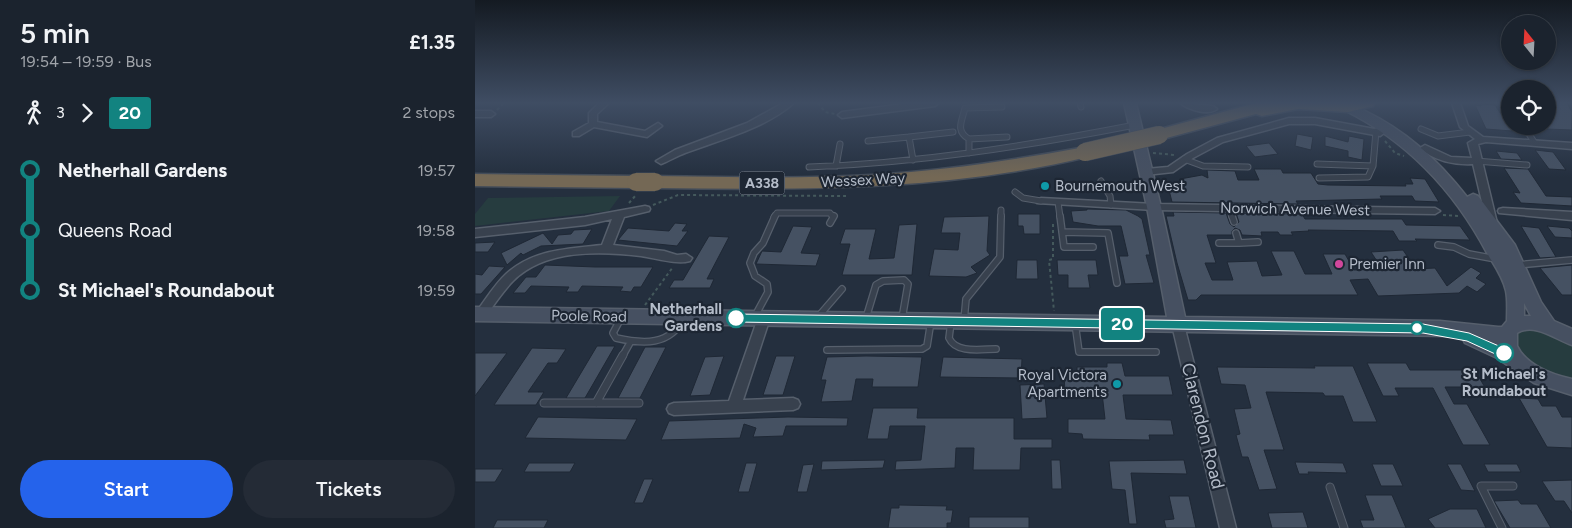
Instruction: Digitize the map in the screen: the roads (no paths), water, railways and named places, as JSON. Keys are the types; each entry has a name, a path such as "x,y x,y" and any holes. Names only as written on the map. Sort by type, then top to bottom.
{"highway":[{"name":"Wessex Way","path":"475,180 638,187 655,182 768,183 884,180 984,169 1085,152 1187,128"}],"street":[{"path":"576,134 587,128"},
{"path":"613,128 647,134"},
{"path":"639,141 656,128"},
{"path":"661,161 686,148 706,143 744,128"},
{"path":"1136,128 1155,207 1167,278 1178,325"},
{"path":"1145,172 1170,170 1187,158 1220,140 1265,128"},
{"path":"1353,128 1378,132"},
{"path":"1388,128 1435,170 1463,203 1499,259 1513,288 1509,350 1523,366 1545,380 1572,387"},
{"path":"1399,128 1425,148 1458,182 1491,223 1517,265 1533,304 1547,326"},
{"path":"1466,128 1480,139 1572,146"},
{"path":"1480,139 1473,143 1491,223"},
{"path":"1425,148 1446,160 1455,162 1477,161"},
{"name":"Norwich Avenue West","path":"1041,201 1155,207 1435,211"},
{"path":"475,233 585,222 645,209"},
{"path":"1503,211 1572,216"},
{"path":"607,248 620,213"},
{"path":"478,314 509,278 527,264 547,255 607,248 682,259"},
{"name":"Poole Road","path":"478,314 1456,328 1485,335 1511,330"},
{"path":"734,406 759,318"},
{"path":"1511,330 1528,323 1547,326 1572,338"},
{"name":"Clarendon Road","path":"1178,325 1228,528"},
{"name":"Poole Road","path":"1423,328 1469,337 1504,353 1523,366"},
{"path":"674,409 793,404"}],"lane":[{"path":"961,128 962,135 969,138 1007,137"},
{"path":"809,167 871,165 969,153 1032,145 1121,128"},
{"path":"1421,129 1426,133 1439,136 1470,132"},
{"path":"868,141 953,132"},
{"path":"1319,178 1368,177 1373,166 1378,132"},
{"path":"1530,135 1534,142"},
{"path":"909,137 913,160"},
{"path":"969,138 969,153"},
{"path":"835,166 840,144"},
{"path":"1187,158 1203,166 1248,167"},
{"path":"1477,161 1527,165"},
{"path":"1317,164 1373,166"},
{"path":"1101,181 1110,196 1111,205"},
{"path":"1015,192 1023,198 1041,201"},
{"path":"1055,202 1064,248 1093,248"},
{"path":"1229,208 1234,222"},
{"path":"996,350 965,349 953,344 949,337 966,299 999,257 1001,210"},
{"path":"759,318 768,292 767,284 759,281 752,273 749,263 763,243 774,216 777,213 830,214 834,216 831,222"},
{"path":"1062,232 1108,233 1117,283"},
{"path":"1236,233 1239,243"},
{"path":"1219,243 1258,242"},
{"path":"1438,245 1452,246 1469,254 1499,259"},
{"path":"1517,265 1572,260"},
{"path":"866,320 876,285 883,280 904,280 908,284 901,321"},
{"path":"815,319 842,289"},
{"path":"628,316 613,333 616,338 631,341 667,338 678,329 685,317"},
{"path":"827,350 922,349 927,346 931,321"},
{"path":"1075,323 1079,352 1156,352"},
{"path":"596,403 631,341"},
{"path":"544,403 639,403"},
{"path":"1502,528 1481,486 1513,486"},
{"path":"1329,487 1343,528"}],"place":[{"name":"Bournemouth West","path":"1045,186"},
{"name":"Premier Inn","path":"1339,264"},
{"name":"Netherhall Gardens","path":"736,318"},
{"name":"St Michael's Roundabout","path":"1504,353"},
{"name":"Royal Victora Apartments","path":"1117,384"}]}
